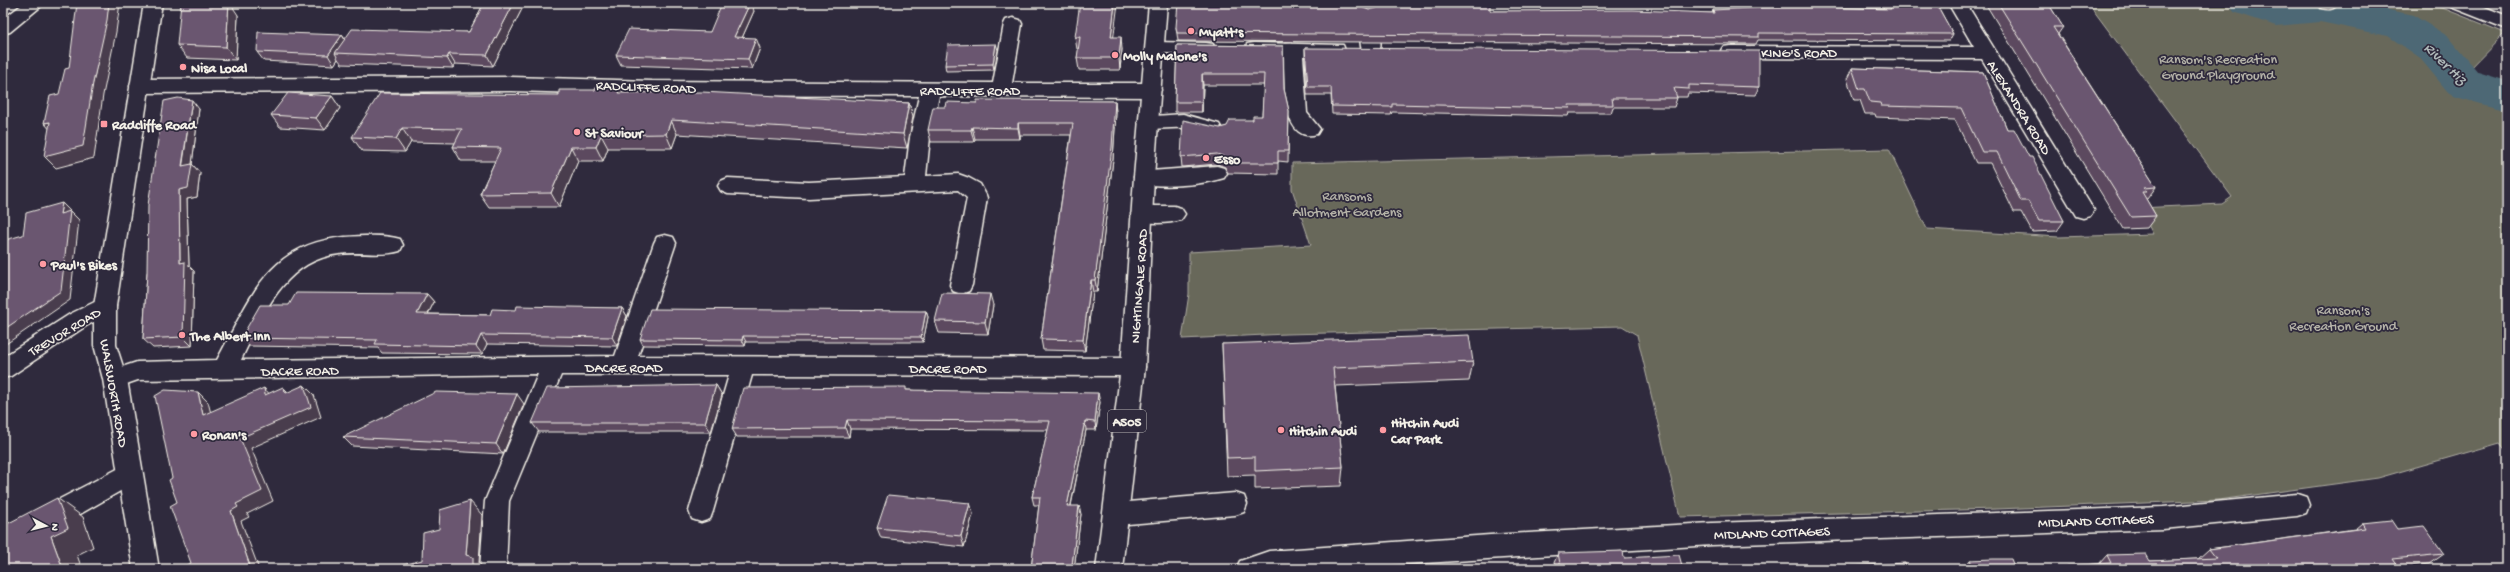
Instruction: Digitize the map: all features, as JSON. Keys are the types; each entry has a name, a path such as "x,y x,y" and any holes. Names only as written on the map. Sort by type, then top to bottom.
{"street":[{"path":"3,28 36,3"},
{"name":"WALSWORTH ROAD","path":"146,569 128,474 116,379 105,345 106,306 153,3"},
{"name":"NIGHTINGALE ROAD","path":"1109,569 1133,367 1144,177 1158,3"},
{"name":"ALEXANDRA ROAD","path":"1957,3 1987,54 2012,91 2083,210"},
{"path":"2458,3 2507,23"},
{"path":"1001,90 1013,24"},
{"path":"1155,48 1293,50 1376,44"},
{"path":"1293,50 1296,115 1310,129"},
{"name":"KING'S ROAD","path":"1715,52 1987,54"},
{"name":"RADCLIFFE ROAD","path":"140,86 519,84 931,90 1151,90"},
{"path":"915,185 918,147 924,109 931,90"},
{"path":"1148,122 1183,122 1219,131"},
{"path":"1144,177 1184,177 1217,173"},
{"path":"728,186 809,190 958,182 970,186 975,191 977,198 961,285"},
{"path":"1142,214 1174,214"},
{"path":"223,371 262,302 280,274 292,262 307,254 336,247 359,243 392,244"},
{"path":"622,367 664,244"},
{"name":"TREVOR ROAD","path":"3,369 67,327 106,306"},
{"path":"492,569 497,501 553,366"},
{"name":"DACRE ROAD","path":"116,379 137,371 553,366 1133,367"},
{"path":"701,512 743,367"},
{"path":"3,547 61,511 128,474"},
{"path":"1116,514 1235,504"},
{"name":"MIDLAND COTTAGES","path":"1249,569 1269,562 1490,546 1712,534 2163,518 2297,505"}],"green space":[{"name":"Ransom's Recreation Ground","path":"2088,3 2430,3 2505,33 2464,75 2461,85 2470,92 2507,100 2507,452 2500,443 2378,478 2218,500 1997,509 1680,517 1637,335 1622,326 1286,334 1182,339 1189,294 1189,252 1311,245 1292,189 1292,163 1889,149 1927,229 2059,237 2153,234 2139,208 2222,204 2232,197"}],"building":[{"path":"77,3 109,3 107,20 93,83 83,146 44,156 50,122 44,123 50,96 59,94 65,69 69,68"},
{"path":"181,3 211,3 211,6 229,3 226,47 177,45"},
{"path":"484,3 514,3 487,55 449,54 447,58 335,53 352,29 469,32"},
{"path":"722,3 750,3 734,37 756,38 748,59 616,55 629,29 710,32"},
{"path":"1080,3 1115,3 1111,37 1121,37 1119,58 1077,58 1080,37 1075,37"},
{"path":"1178,3 1360,3 1361,7 1369,10 1377,8 1378,3 1490,3 1490,11 1633,10 1714,13 1713,10 1787,6 1891,9 1888,3 1936,3 1953,34 1759,33 1759,37 1177,33"},
{"path":"1998,3 2048,3 2063,27 2053,27 2156,187 2144,188 2146,192 2142,192 2156,216 2131,217"},
{"path":"258,32 342,35 328,55 257,52"},
{"path":"996,44 993,64 945,65 948,45"},
{"path":"1177,45 1283,46 1284,89 1289,111 1288,151 1278,151 1278,163 1228,163 1225,157 1217,154 1181,157 1183,120 1220,128 1227,126 1230,120 1253,120 1253,116 1262,116 1264,74 1202,74 1202,102 1175,102"},
{"path":"1305,48 1759,51 1759,87 1689,85 1689,89 1674,88 1677,98 1612,98 1613,105 1569,105 1570,108 1392,104 1392,107 1332,106 1331,87 1308,87"},
{"path":"1852,68 1983,72 2007,129 2014,129 2029,157 2032,157 2064,221 2039,221 2028,201 2021,201 1997,152 1982,152 1961,108 1881,106 1880,103 1870,102 1865,89 1859,89"},
{"path":"597,86 620,87 618,93 702,92 909,103 903,134 671,120 666,134 601,135 596,147 571,147 551,193 480,194 501,148 453,147 462,129 402,128 396,139 352,137 380,93 559,95 559,90 595,90"},
{"path":"288,93 332,96 316,118 271,115"},
{"path":"178,98 192,100 182,166 192,164 188,188 179,190 180,263 185,262 183,337 143,339 147,273 148,205 164,101"},
{"path":"977,100 1115,101 1112,147 1095,280 1091,280 1083,340 1041,339 1073,123 1018,123 1018,128 972,127 971,130 928,130 933,107 945,107 946,102 977,103"},
{"path":"62,203 60,214 70,211 61,291 3,330 3,252 5,240 23,235 26,213"},
{"path":"296,293 427,294 417,314 490,315 492,309 516,310 517,306 622,308 612,337 481,335 476,346 375,344 377,340 241,338 260,305 289,305"},
{"path":"942,293 990,294 985,322 935,321"},
{"path":"650,309 926,311 921,337 743,336 742,340 640,339"},
{"name":"Hitchin Audi","path":"1469,335 1473,362 1333,368 1343,467 1255,471 1255,457 1227,458 1222,344"},
{"path":"304,385 311,407 240,438 262,491 236,504 238,507 231,511 251,569 180,569 191,563 170,506 177,502 169,480 172,478 155,396 165,390 198,392 203,415 264,388 265,395 283,387 286,393"},
{"path":"716,385 705,423 532,423 547,388"},
{"path":"906,387 906,390 1098,393 1095,422 1085,421 1067,506 1079,506 1072,565 1057,565 1057,569 1031,569 1040,497 1032,497 1050,421 847,420 845,428 732,429 743,388"},
{"path":"436,392 517,394 496,444 343,437"},
{"path":"888,495 970,503 961,536 877,528"},
{"path":"57,498 68,528 51,536 63,569 3,569 3,526"},
{"path":"470,501 466,555 473,557 473,569 388,569 422,560 423,533 439,529 440,510"},
{"path":"2391,520 2397,529 2424,526 2444,554 2392,559 2399,569 2015,569 2068,568 2067,566 2111,563 2107,555 2146,554 2150,561 2216,558 2209,549 2365,528 2362,523"},
{"path":"1623,551 1624,558 1679,555 1683,569 1561,569 1558,553"},
{"path":"2011,559 2015,569 1907,569 1974,568 1970,560"},
{"path":"1905,563 1907,569 1791,569"}],"waterway":[{"name":"River Hiz","path":"2248,3 2276,13 2320,9 2399,25 2411,31 2434,47 2463,82 2471,87 2507,96"}],"place":[{"name":"Myatt's","path":"1191,31"},
{"name":"Molly Malone's","path":"1115,55"},
{"name":"Nisa Local","path":"183,67"},
{"name":"Radcliffe Road","path":"104,124"},
{"name":"St Saviour","path":"577,132"},
{"name":"Esso","path":"1206,158"},
{"name":"Paul's Bikes","path":"43,264"},
{"name":"The Albert Inn","path":"182,335"},
{"name":"Hitchin Audi","path":"1281,430"},
{"name":"Hitchin Audi Car Park","path":"1383,430"},
{"name":"Ronan's","path":"194,434"}],"park label":[{"name":"Ransom's Recreation Ground Playground","path":"2218,66"},
{"name":"Ransoms Allotment Gardens","path":"1347,204"}]}
